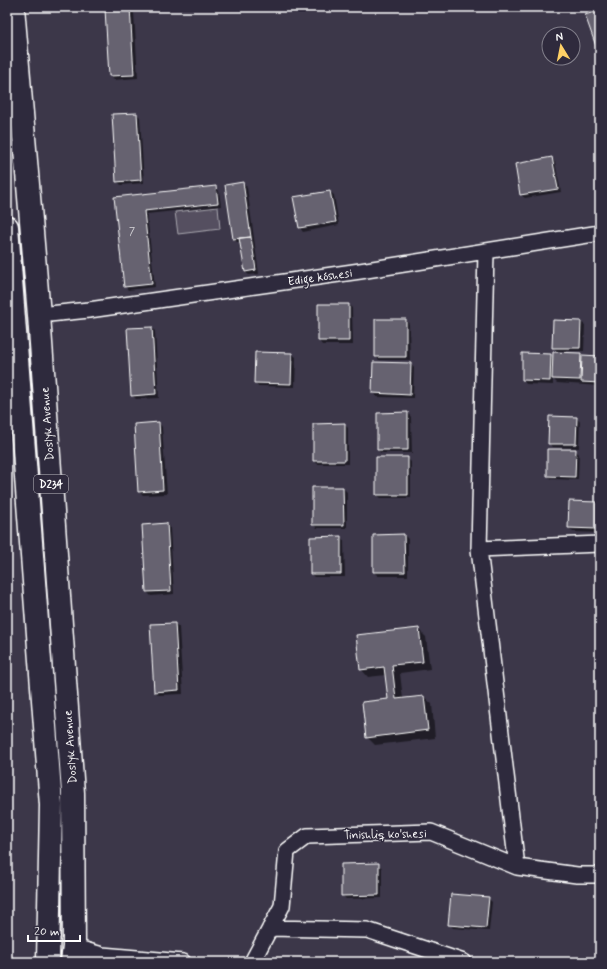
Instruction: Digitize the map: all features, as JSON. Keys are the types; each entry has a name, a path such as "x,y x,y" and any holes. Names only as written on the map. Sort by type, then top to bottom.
{"main road":[{"name":"Doslyk Avenue","path":"12,7 12,54 39,315 73,793 73,955"},
{"name":"Doslyk Avenue","path":"7,227 51,805 48,962"}],"street":[{"name":"Edige kóshesi","path":"39,315 89,310 486,252 600,233"},
{"path":"486,252 479,549 517,867"},
{"path":"479,549 600,544"},
{"name":"Tinishliq ko'shesi","path":"252,962 282,906 288,851 307,836 431,832 517,867 577,875 600,875"},
{"path":"270,928 367,930 464,962"},
{"path":"73,955 102,955 183,962"}],"shaded area":[{"path":"218,207 220,229 178,234 175,212"}],"building":[{"path":"130,7 134,75 109,76 105,9"},
{"path":"600,10 600,48 597,49 585,15"},
{"path":"137,113 141,180 116,182 112,114"},
{"path":"552,157 558,189 520,195 515,164"},
{"path":"243,182 251,237 233,239 225,185"},
{"path":"216,186 218,203 144,211 152,284 124,287 114,197"},
{"path":"330,191 336,222 299,228 293,197"},
{"path":"251,237 256,270 245,272 239,238"},
{"path":"318,304 349,304 349,341 318,341"},
{"path":"375,319 406,319 406,357 375,357"},
{"path":"553,320 581,321 580,348 552,348"},
{"path":"152,327 156,394 131,396 127,328"},
{"path":"255,352 292,353 291,384 254,383"},
{"path":"553,352 581,353 580,380 552,379"},
{"path":"522,353 551,354 550,381 522,380"},
{"path":"582,355 600,356 600,383 581,382"},
{"path":"373,362 411,363 410,395 372,393"},
{"path":"408,412 408,450 377,450 377,413"},
{"path":"549,416 577,417 576,444 548,444"},
{"path":"159,422 163,490 138,492 134,424"},
{"path":"345,423 345,461 313,461 313,424"},
{"path":"547,449 576,449 575,477 547,476"},
{"path":"376,457 408,457 408,495 376,495"},
{"path":"312,487 343,487 344,525 312,525"},
{"path":"569,501 597,502 597,529 568,528"},
{"path":"167,523 171,591 146,592 142,525"},
{"path":"404,534 405,572 373,572 373,535"},
{"path":"341,536 341,574 310,574 310,537"},
{"path":"175,623 179,690 154,692 150,624"},
{"path":"419,628 423,662 392,665 396,699 424,696 428,730 366,738 362,702 388,699 384,667 360,670 356,635"},
{"path":"379,863 379,895 341,896 341,864"},
{"path":"451,894 489,897 486,928 448,925"}]}
